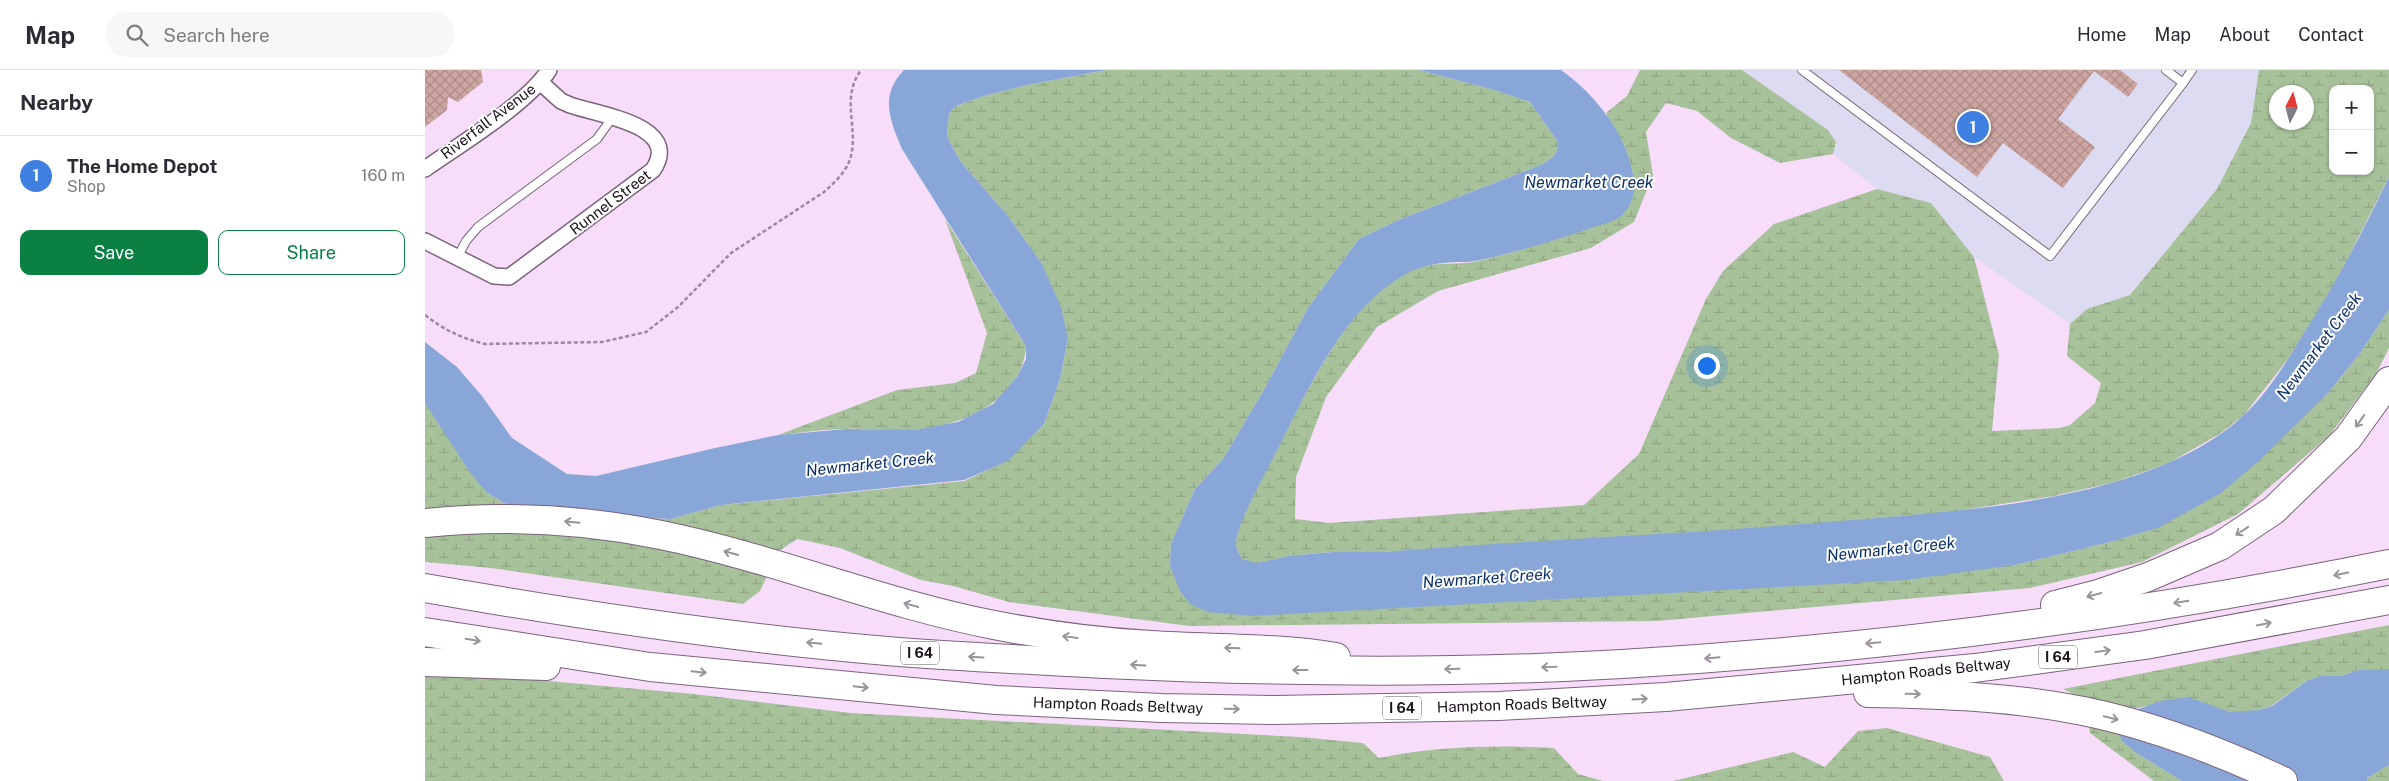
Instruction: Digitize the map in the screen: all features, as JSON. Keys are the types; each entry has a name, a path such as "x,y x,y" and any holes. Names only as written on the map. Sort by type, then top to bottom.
{"highway":[{"path":"1922,638 2098,594 2148,577 2220,546 2274,510 2348,438 2389,381"},
{"path":"425,524 509,518 581,522 663,535 952,616 1038,633 1149,645 1295,650 1419,670"},
{"name":"I 64","path":"425,588 591,616 749,637 886,651 1241,670 1419,670 1618,664 1922,638 2148,608 2389,564"},
{"name":"Hampton Roads Beltway","path":"650,667 996,700 1162,708 1274,710 1499,706 1666,698 1975,668 2222,632 2389,600"},
{"name":"I 64","path":"425,632 650,667"},
{"path":"425,662 650,667"},
{"path":"1724,691 1938,694 2063,708 2135,724 2181,738 2229,756 2283,781"}],"street":[{"name":"Runnel Street","path":"425,241 494,276 509,277 648,175 659,159 660,153 657,140 641,128 561,101 544,76"},
{"name":"Riverfall Avenue","path":"425,170 509,109 544,76"}],"lane":[{"path":"1802,70 2050,256 2192,70"},
{"path":"2166,70 2183,83"},
{"path":"457,258 466,241 478,227 597,139 612,118"}],"path":[{"path":"426,316 442,328 467,340 503,345 528,342 603,342 646,332 679,306 731,252 835,183 849,162 852,148 851,97 853,85 861,70"}],"shaded area":[{"path":"1742,70 2259,70 2251,123 2217,189 2130,295 2087,309 2070,324 1974,257 1931,203 1877,189 1833,154 1836,142 1828,130"}],"green space":[{"path":"1106,70 1419,70 1494,90 1530,102 1558,142 1557,150 1551,159 1541,165 1401,219 1359,239 1308,308 1265,388 1223,459 1195,489 1171,544 1170,566 2015,565 2158,528 2299,420 2328,393 2361,352 2389,309 2389,348 2376,374 2329,436 2238,514 2142,562 2030,588 1657,621 1189,626 1009,602 953,586 921,580 840,548 797,539 779,551 760,591 743,604 491,568 425,562 425,403 486,492 504,503 525,511 671,519 721,505 964,481 1007,461 1044,424 1060,379 1068,338 1042,264 1008,216 961,162 953,148 947,136 949,113 956,106 984,96 1027,85"},
{"path":"1640,70 1742,70 1828,130 1836,142 1833,154 1780,163 1731,138 1697,111 1666,103 1646,132 1653,175 1634,222 1591,248 1438,291 1377,327 1326,397 1296,477 1295,519 1329,523 1584,505 1639,454 1706,299 1723,271 1774,224 1877,189 1931,203 1974,257 1999,355 1992,431 2060,428 2070,425 2095,403 2101,383 2067,356 2070,324 2087,309 2130,295 2217,189 2251,123 2259,70 2389,70 2389,177 2335,284 2288,359 2244,415 2221,433 2169,463 2115,482 2054,496 1950,512 1765,528 1382,552 1333,552 1289,556 1256,564 1242,559 1236,547 1237,537 1250,503 1314,379 1351,321 1373,297 1396,278 1421,267 1467,263 1490,258 1608,222 1627,154 1606,113 1627,96"},
{"path":"945,219 1026,346 1022,365 1014,381 1002,395 987,407 952,423 915,430 837,429 778,435 897,390 955,383 976,373 987,333"},
{"path":"2389,625 2389,669 2387,670 2359,670 2341,676 2322,676 2308,680 2271,706 2242,713 2218,708 2146,706 2134,709 2138,754 2182,781 2154,781 2090,733 2085,700 2063,689"},
{"path":"425,677 526,679 694,694 850,713 1300,737 1363,743 1379,758 1467,747 1554,748 1578,774 1603,781 425,781"},
{"path":"1887,728 1990,757 2004,781 1673,781 1793,752 1825,767 1858,731"},
{"path":"2389,765 2389,781 2367,781 2367,778"}],"water":[{"name":"Newmarket Creek","path":"904,70 1106,70 1027,85 984,96 956,106 949,113 947,136 953,148 961,162 1008,216 1042,264 1061,307 1068,338 1060,379 1044,424 1008,461 964,480 721,505 671,519 525,511 504,503 486,492 469,471 425,403 425,342 457,367 482,396 512,438 567,474 596,476 778,435 846,429 915,430 958,422 993,404 1017,377 1026,359 1026,346 902,149 891,118 889,99 891,89"},
{"name":"Newmarket Creek","path":"1419,70 1561,70 1594,99 1612,123 1630,162 1634,188 1632,200 1622,215 1608,223 1546,243 1475,261 1453,262 1419,268 1401,276 1375,296 1356,316 1324,361 1257,489 1237,537 1236,547 1242,559 1257,563 1289,556 1333,552 1382,552 1738,529 1923,514 2020,502 2070,493 2119,481 2165,464 2207,443 2243,416 2260,398 2283,367 2326,297 2359,238 2389,177 2389,309 2361,352 2328,393 2260,460 2221,493 2158,528 2106,543 2015,565 1906,580 1252,616 1208,612 1190,604 1180,591 1170,566 1171,544 1195,489 1223,459 1265,388 1308,308 1359,239 1401,219 1541,165 1548,161 1557,150 1558,142 1530,102 1494,90"},
{"path":"2389,669 2389,765 2367,778 2367,781 2182,781 2138,754 2122,741 2119,732 2125,714 2160,701 2188,697 2230,712 2259,710 2272,706 2308,680 2322,676 2341,676 2359,670"}],"building":[{"path":"425,70 481,70 483,82 458,102 448,97 447,110 425,127"},
{"path":"1839,70 2120,70 2138,84 2128,97 2094,71 2058,119 2095,147 2063,188 2003,143 1977,177"}],"place":[{"name":"The Home Depot","path":"1973,127"}]}
